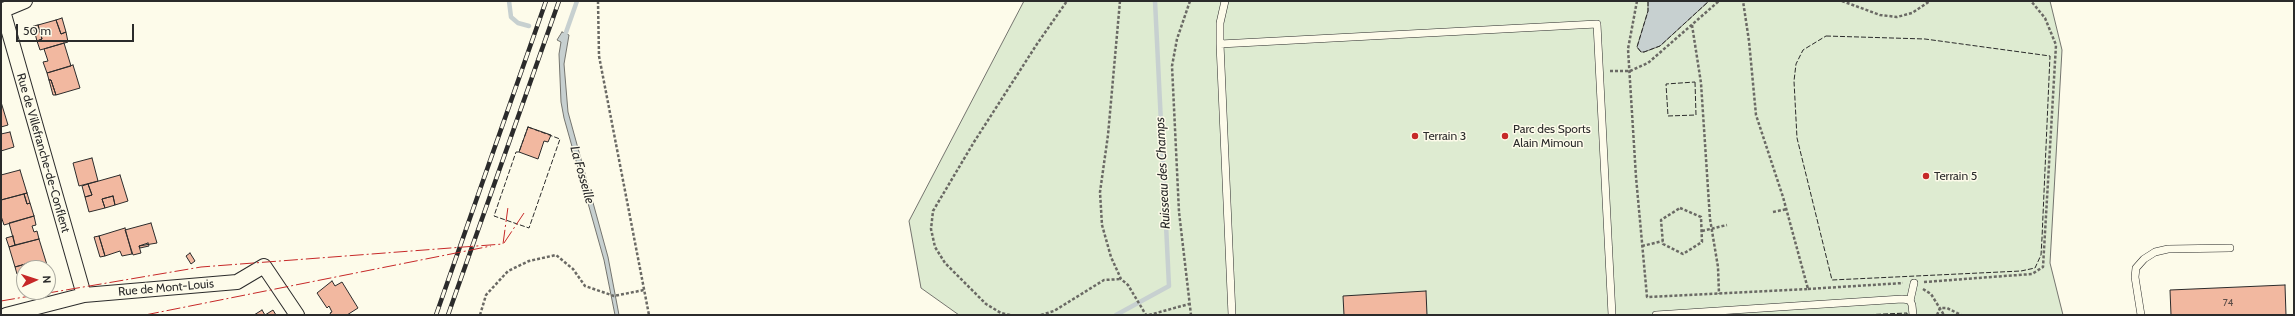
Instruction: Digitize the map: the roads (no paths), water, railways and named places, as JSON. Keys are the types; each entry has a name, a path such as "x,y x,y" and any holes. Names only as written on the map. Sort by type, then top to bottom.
{"street":[{"path":"2,11 25,1"},
{"name":"Rue de Villefranche-de-Conflent","path":"2,11 84,295"},
{"name":"Rue de Mont-Louis","path":"11,314 84,295 237,282 264,266 297,315"}],"lane":[{"path":"1225,1 1220,23 1220,44 1232,315"},
{"path":"1220,44 1597,24 1612,315"},
{"path":"2141,315 2134,277 2136,268 2144,259 2155,252 2168,249 2230,248"},
{"path":"1913,315 1910,301 1914,283"},
{"path":"1656,315 1902,299 1910,301"}],"water":[{"path":"1648,1 1709,1 1660,46 1641,52 1637,47 1648,11"},
{"path":"562,32 569,35 564,64 568,112 608,257 619,315 615,315 604,260 564,118 561,102 559,54 561,42 557,40"}],"waterway":[{"name":"La Fosseille","path":"509,1 511,17 518,23 529,26"},
{"path":"564,38 577,1"},
{"name":"Ruisseau des Champs","path":"1116,315 1169,286 1155,1"}],"railway":[{"path":"436,315 546,1"},
{"path":"448,315 559,1"}],"place":[{"name":"Terrain 3","path":"1415,136"},
{"name":"Parc des Sports Alain Mimoun","path":"1505,136"},
{"name":"Terrain 5","path":"1926,176"}]}
